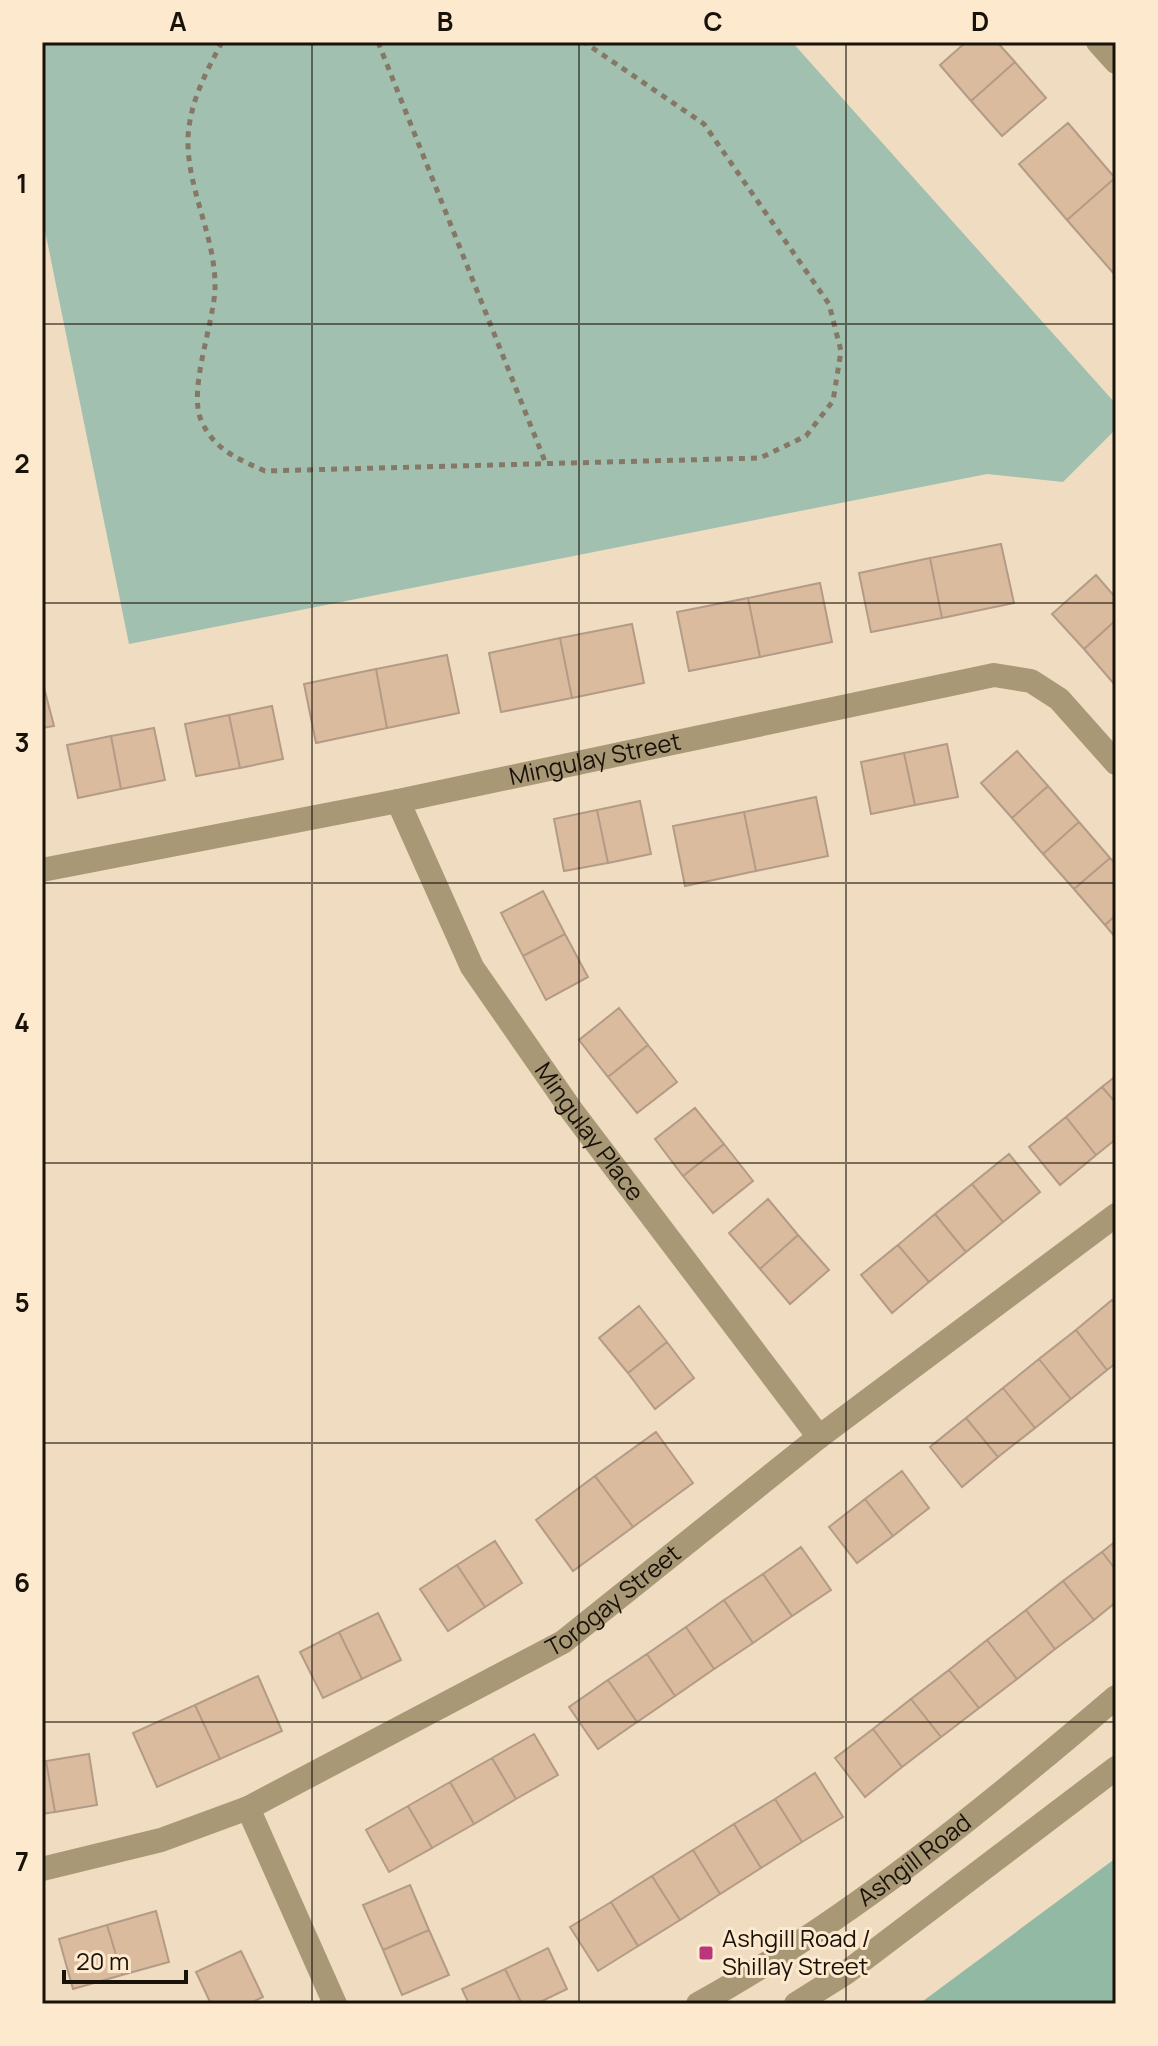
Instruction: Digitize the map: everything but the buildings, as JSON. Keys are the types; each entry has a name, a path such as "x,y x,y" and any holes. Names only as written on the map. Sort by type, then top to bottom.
{"street":[{"path":"1098,42 1116,62"},
{"name":"Mingulay Street","path":"42,870 398,801 994,675 1031,681 1059,699 1116,763"},
{"name":"Mingulay Place","path":"398,801 472,967 572,1111 819,1437"},
{"name":"Torogay Street","path":"42,1869 161,1840 248,1808 563,1642 819,1437 1116,1215"},
{"name":"Ashgill Road","path":"698,2004 760,1969 922,1853 1116,1697"},
{"path":"796,2004 885,1944 1116,1768"},
{"path":"248,1808 335,2004"}],"path":[{"path":"222,42 198,89 188,139 196,189 213,249 215,290 199,378 200,419 223,453 265,471 760,458 806,436 833,401 841,351 829,304 704,124 584,42"},
{"path":"378,42 546,464"}],"green space":[{"path":"42,42 792,42 1116,404 1116,429 1063,482 987,474 129,644 42,216"},
{"path":"1116,1858 1116,2004 919,2004"}],"place":[{"name":"Ashgill Road / Shillay Street","path":"706,1953"}]}
